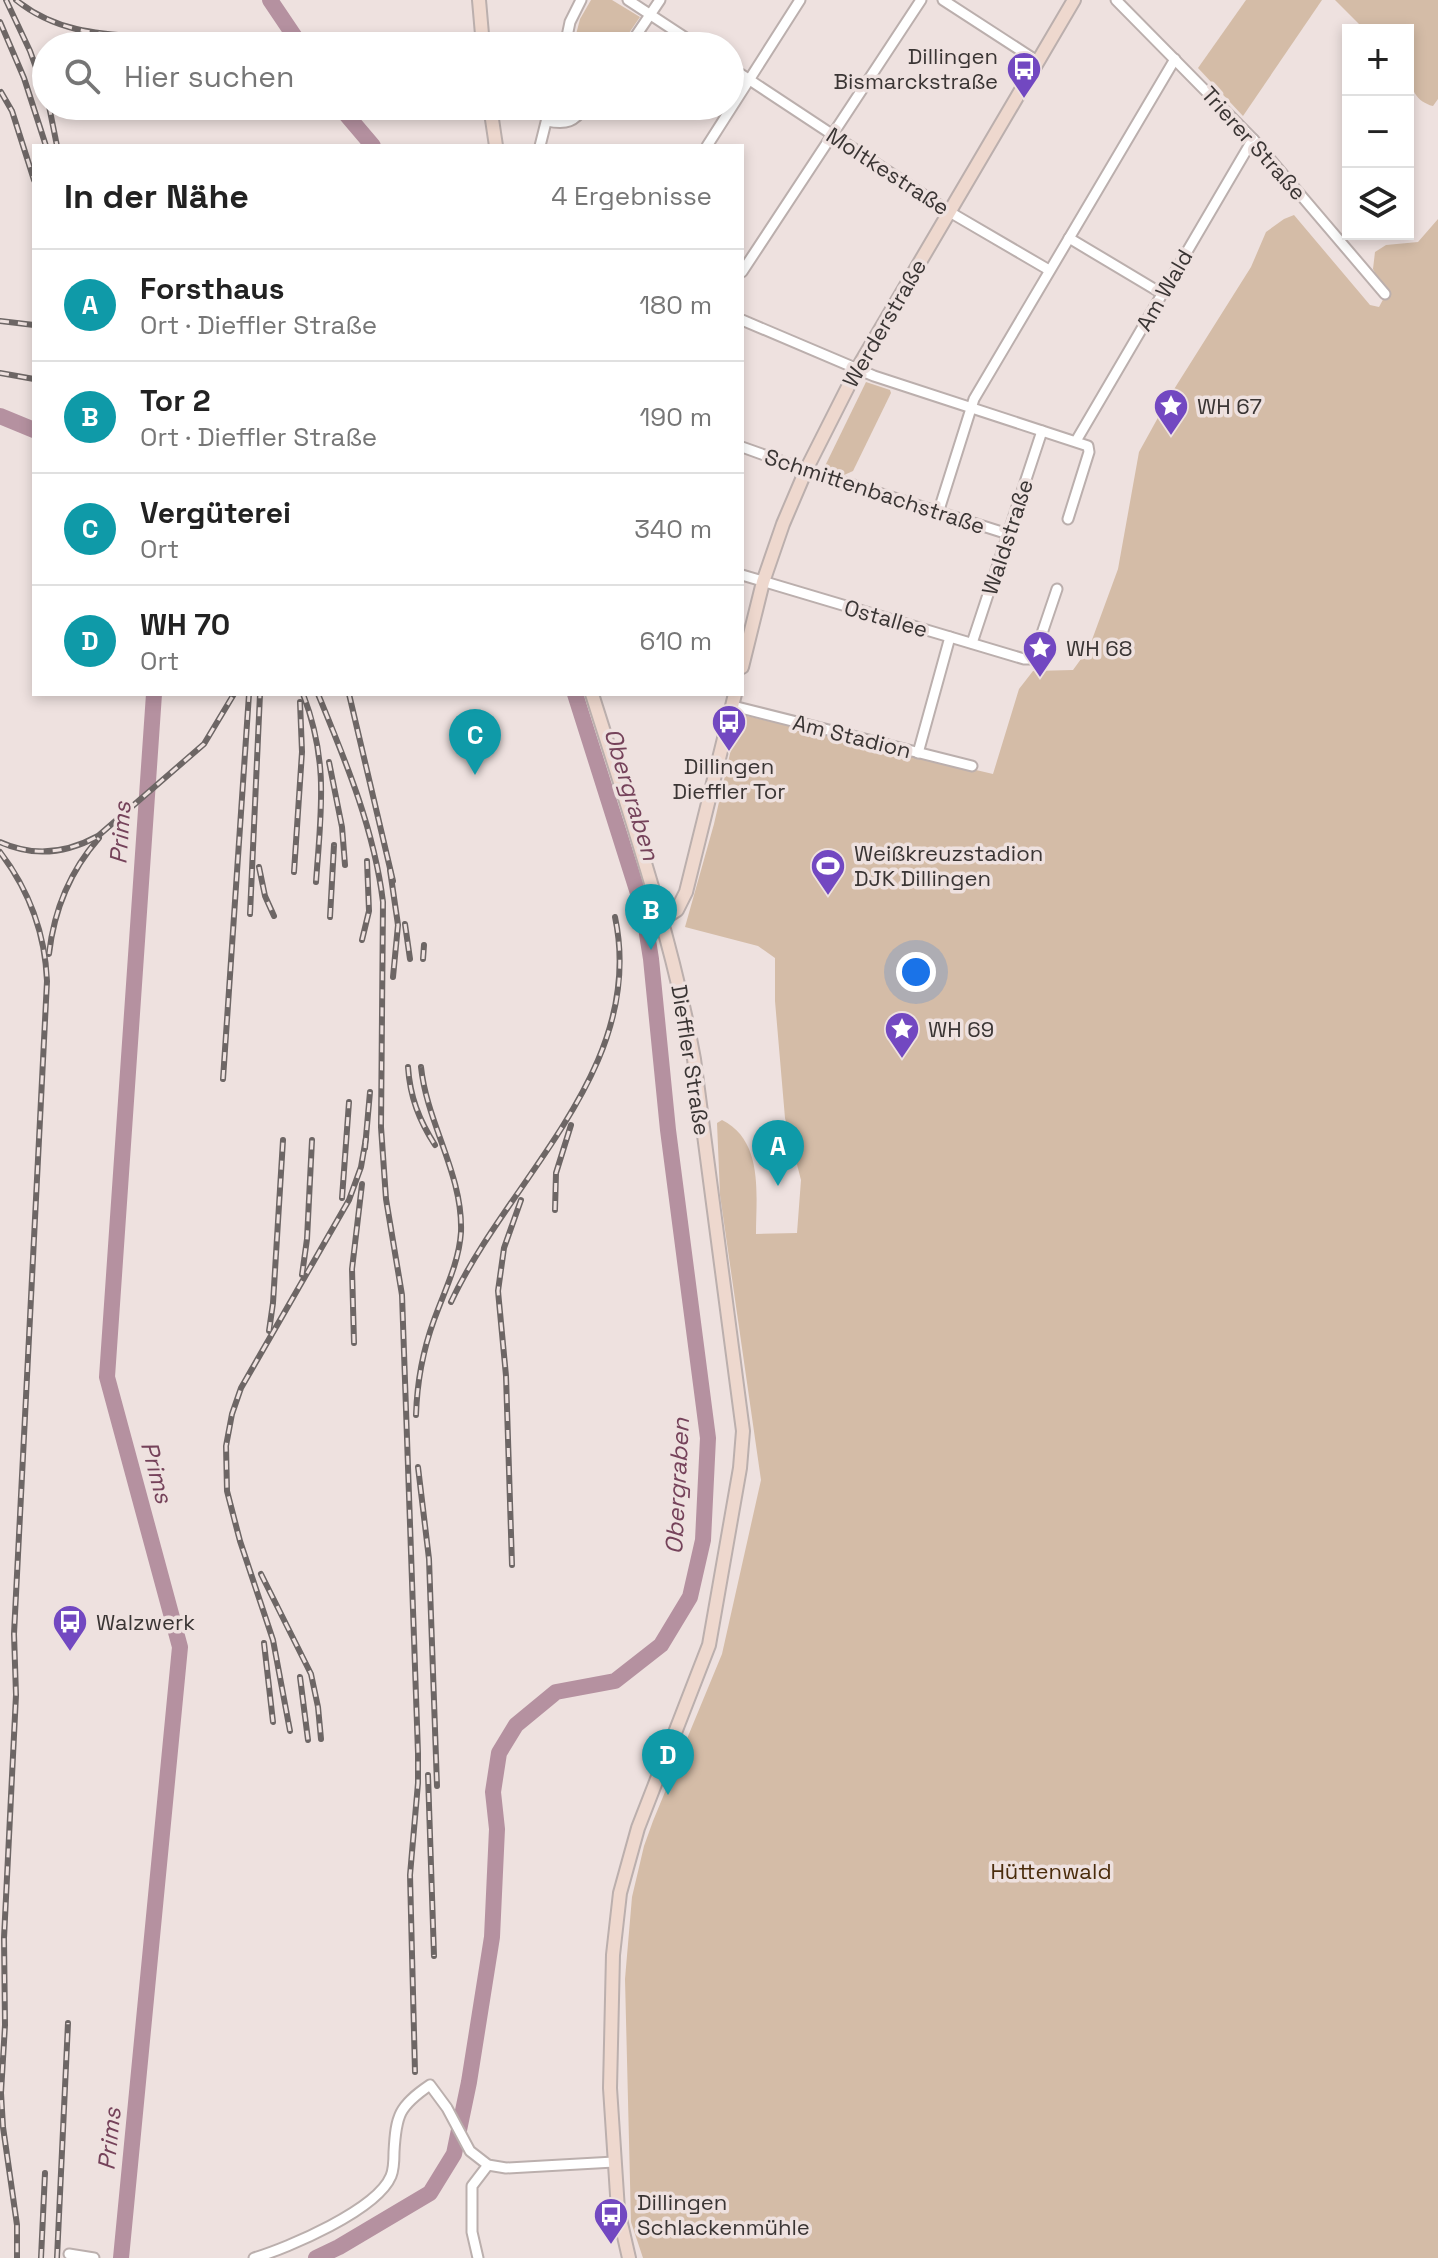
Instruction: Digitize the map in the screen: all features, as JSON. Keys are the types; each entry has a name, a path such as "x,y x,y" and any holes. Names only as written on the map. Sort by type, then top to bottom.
{"main road":[{"path":"479,0 482,32"},
{"name":"Werderstraße","path":"744,659 763,582 806,470 857,369 1074,0"},
{"path":"492,120 496,144"},
{"name":"Dieffler Straße","path":"593,696 659,903 694,1059 743,1431 740,1468 709,1645 638,1828 620,1893 612,1982 610,2088 618,2210 629,2258"},
{"path":"663,919 677,910 686,892 734,700"},
{"path":"659,903 678,893 687,883"}],"street":[{"path":"568,32 581,0"},
{"path":"628,0 677,32"},
{"path":"639,32 660,0"},
{"path":"744,86 800,0"},
{"path":"744,269 921,0"},
{"path":"943,0 1037,61"},
{"name":"Trierer Straße","path":"1116,0 1253,139 1385,294"},
{"path":"938,513 970,407 1175,59"},
{"name":"Moltkestraße","path":"744,76 948,211 1049,270"},
{"path":"541,144 547,121 563,124 573,120"},
{"path":"708,144 723,120"},
{"name":"Am Wald","path":"1076,441 1253,139"},
{"path":"1069,238 1161,293"},
{"path":"744,321 857,369 1090,448 1068,519"},
{"name":"Waldstraße","path":"972,643 1042,431"},
{"name":"Schmittenbachstraße","path":"744,448 1008,534"},
{"name":"Ostallee","path":"744,576 1031,659 1057,589"},
{"path":"918,753 950,637"},
{"name":"Am Stadion","path":"734,700 972,766"},
{"path":"254,2258 347,2217 377,2196 392,2175 398,2115 412,2097 430,2085 447,2108 470,2151 488,2165 506,2168 614,2162"},
{"path":"478,2258 472,2232 472,2186 488,2165"},
{"path":"69,2254 94,2258"}],"green space":[{"path":"591,0 612,0 640,17 630,32 577,32"},
{"path":"1246,0 1322,0 1243,116 1198,68"},
{"path":"1335,0 1438,0 1438,99 1433,106 1423,101 1414,90 1414,24 1359,24"},
{"name":"Hüttenwald","path":"1294,215 1370,305 1379,307 1386,294 1373,269 1375,252 1386,245 1418,242 1438,219 1438,2258 643,2258 631,2222 625,1979 632,1897 653,1821 722,1654 761,1480 720,1195 717,1123 722,1120 736,1129 751,1155 755,1170 756,1234 797,1233 801,1180 785,1118 775,1001 775,958 758,946 685,927 714,824 739,714 993,774 1019,689 1033,671 1073,670 1089,648 1118,569 1139,452 1171,394 1251,267 1266,232"},
{"path":"866,382 891,393 853,471 842,476 825,466"}],"waterway":[{"name":"Obergraben","path":"270,0 292,32"},
{"name":"Obergraben","path":"351,120 371,144"},
{"name":"Prims","path":"0,416 32,429"},
{"name":"Prims","path":"121,2258 180,1647 107,1377 154,696"},
{"name":"Obergraben","path":"316,2258 430,2193 454,2154 492,1937 497,1829 493,1792 499,1753 516,1725 556,1692 615,1681 661,1645 690,1597 703,1540 708,1438 668,1130 651,959 643,909 576,696"}],"railway":[{"path":"6,0 32,56"},
{"path":"16,0 51,21 88,32"},
{"path":"0,22 32,103"},
{"path":"1,92 12,111 32,174"},
{"path":"38,120 45,144"},
{"path":"52,120 57,144"},
{"path":"0,321 32,325"},
{"path":"0,373 32,379"},
{"path":"0,842 25,850 50,851 98,836 204,744 233,696"},
{"path":"223,1079 249,696"},
{"path":"250,914 260,696"},
{"path":"304,696 320,765 321,809 316,882"},
{"path":"319,696 366,822 383,902 381,1127 386,1199 402,1295 418,1753 410,1875 415,2072"},
{"path":"349,696 393,881"},
{"path":"294,872 302,752 300,702"},
{"path":"329,762 342,827 345,865"},
{"path":"49,954 65,892 99,838"},
{"path":"330,917 334,845"},
{"path":"0,852 19,881 34,913 43,946 47,981 14,1634 16,1695 4,1938 5,2025 1,2093 17,2225 17,2258"},
{"path":"362,940 369,911 367,861"},
{"path":"259,867 265,896 274,916"},
{"path":"390,870 398,925 393,977"},
{"path":"451,1302 476,1256 567,1120 592,1072 611,1023 620,972 615,917"},
{"path":"405,924 410,959"},
{"path":"423,959 424,945"},
{"path":"408,1067 416,1108 435,1145"},
{"path":"416,1415 424,1355 454,1266 461,1232 451,1169 430,1109 421,1067"},
{"path":"365,1148 370,1092"},
{"path":"342,1198 349,1102"},
{"path":"555,1210 556,1173 571,1125"},
{"path":"290,1731 273,1640 227,1491 226,1446 241,1388 349,1200 361,1167 366,1138"},
{"path":"269,1331 283,1140"},
{"path":"302,1275 312,1140"},
{"path":"354,1343 352,1269 362,1184"},
{"path":"512,1565 506,1376 498,1291 504,1248 521,1200"},
{"path":"418,1467 429,1559 437,1786"},
{"path":"261,1574 311,1674 321,1739"},
{"path":"264,1643 273,1722"},
{"path":"300,1677 308,1740"},
{"path":"428,1775 434,1956"},
{"path":"57,2258 68,2023"},
{"path":"41,2258 45,2173"}],"place":[{"name":"Dillingen Bismarckstraße","path":"1024,100"},
{"name":"WH 67","path":"1171,437"},
{"name":"WH 68","path":"1040,679"},
{"name":"Dillingen Dieffler Tor","path":"729,753"},
{"name":"Vergüterei","path":"475,775"},
{"name":"Weißkreuzstadion DJK Dillingen","path":"828,897"},
{"name":"Tor 2","path":"651,950"},
{"name":"WH 69","path":"902,1060"},
{"name":"Forsthaus","path":"778,1186"},
{"name":"Walzwerk","path":"70,1653"},
{"name":"WH 70","path":"668,1795"},
{"name":"Dillingen Schlackenmühle","path":"611,2246"}]}
